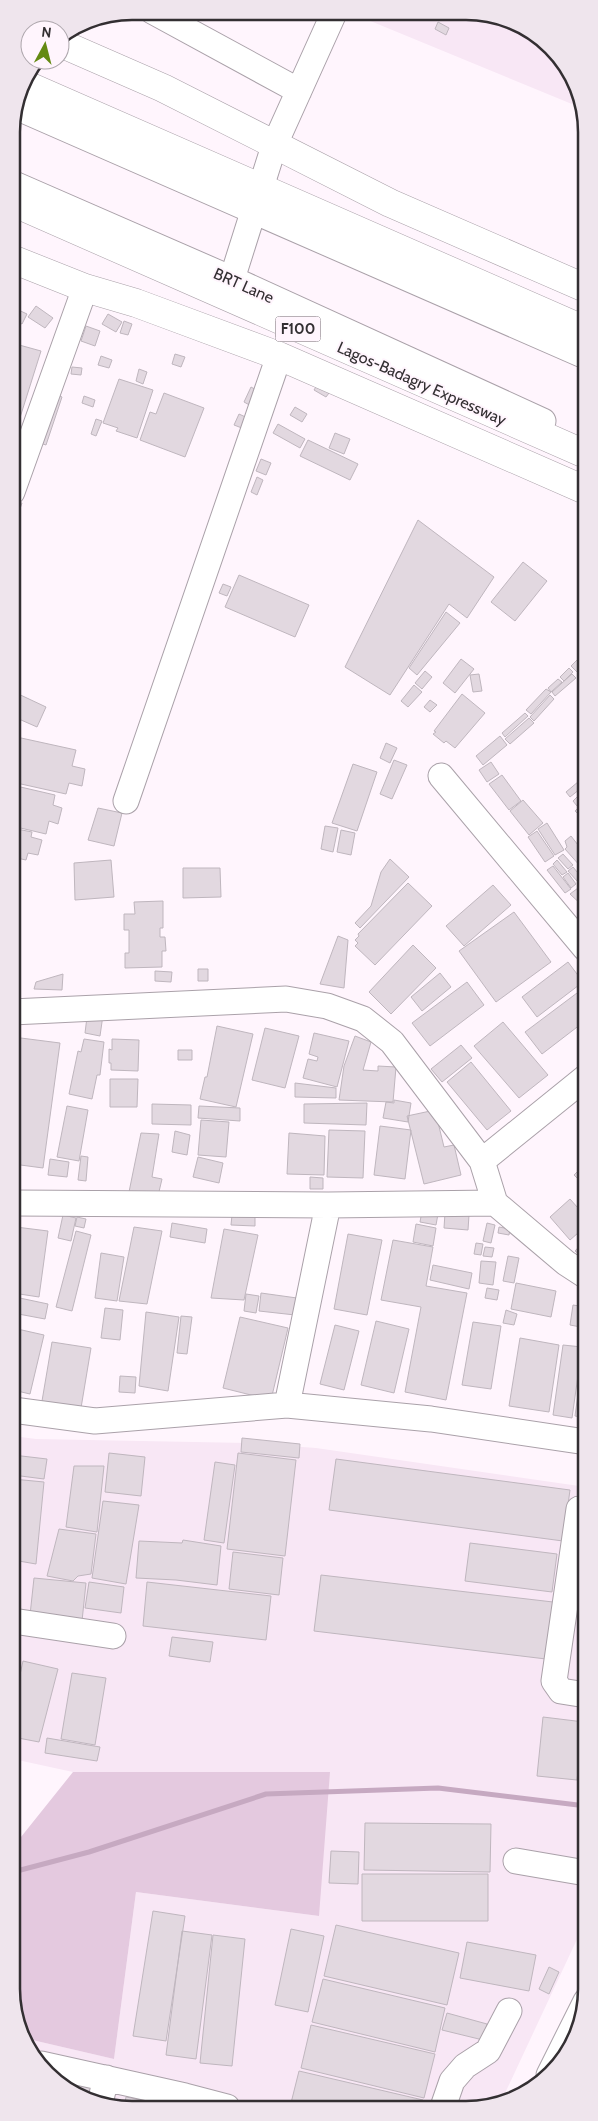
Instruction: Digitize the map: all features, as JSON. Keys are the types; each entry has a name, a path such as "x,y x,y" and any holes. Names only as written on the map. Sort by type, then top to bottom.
{"main road":[{"path":"70,47 163,88 390,204 578,285"},
{"path":"29,87 258,200 578,327"},
{"name":"Lagos-Badagry Expressway","path":"20,205 227,287 578,451"},
{"path":"20,262 85,288 136,303 279,356 578,487"}],"street":[{"path":"168,20 299,92"},
{"path":"227,287 258,200 274,146 331,20"},
{"path":"23,110 258,200 578,353"},
{"name":"BRT Lane","path":"20,187 227,287 578,437"},
{"path":"20,470 85,288"},
{"path":"126,801 279,356"},
{"path":"441,776 578,940"},
{"path":"20,1012 286,999 327,1006 363,1020 392,1042 482,1161 495,1203 566,1263 578,1271"},
{"path":"482,1161 578,1083"},
{"path":"20,1203 328,1206 495,1203"},
{"path":"287,1405 328,1206"},
{"path":"20,1411 95,1421 287,1405 431,1418 578,1441"},
{"path":"578,1515 554,1666 554,1681 561,1691 578,1694"},
{"path":"20,1622 113,1636"},
{"path":"516,1861 578,1872"},
{"path":"445,2101 452,2081 465,2066 488,2051 509,2011"},
{"path":"51,2066 202,2101"},
{"path":"102,2097 106,2078"}],"shaded area":[{"path":"368,20 474,20 509,28 534,43 555,64 566,82 575,105"},
{"path":"20,1437 36,1439 247,1443 316,1448 578,1486 578,1937 505,2094 474,2101 124,2101 96,2095 70,2082 58,2073 43,2057 32,2040 114,2059 136,1892 319,1916 73,1772 20,1761"},
{"path":"73,1772 330,1772 319,1916 136,1892 114,2059 32,2040 28,2032 20,1997 20,1838"}],"building":[{"path":"438,22 449,28 446,35 435,29"},
{"path":"36,306 53,318 45,328 28,317"},
{"path":"20,311 27,314 22,324 20,323"},
{"path":"108,314 122,322 116,332 102,324"},
{"path":"124,321 132,324 128,335 120,333"},
{"path":"86,326 100,331 95,346 81,341"},
{"path":"20,345 41,351 20,418"},
{"path":"175,354 185,357 181,367 172,364"},
{"path":"101,356 112,360 109,368 98,365"},
{"path":"72,367 82,368 81,375 71,374"},
{"path":"139,369 147,372 143,384 136,381"},
{"path":"119,379 153,390 137,438 116,431 118,428 103,423"},
{"path":"317,385 329,393 326,397 314,390"},
{"path":"251,387 260,392 253,407 244,402"},
{"path":"51,392 62,397 46,445 34,441"},
{"path":"164,393 204,408 185,457 140,440 150,412 156,414"},
{"path":"84,396 95,400 93,407 82,403"},
{"path":"295,407 307,414 302,422 290,415"},
{"path":"239,414 252,420 247,430 234,425"},
{"path":"96,419 102,421 96,436 91,434"},
{"path":"278,424 305,439 300,448 273,433"},
{"path":"335,433 350,439 344,454 329,448"},
{"path":"308,440 358,464 350,480 300,456"},
{"path":"261,459 271,463 266,475 256,471"},
{"path":"257,477 263,480 257,495 251,492"},
{"path":"418,520 494,577 467,618 449,604 390,695 345,667"},
{"path":"523,562 547,581 515,621 491,602"},
{"path":"239,575 309,605 295,637 225,607"},
{"path":"223,584 231,587 227,596 219,593"},
{"path":"446,612 460,623 417,675 409,668"},
{"path":"461,659 474,669 455,693 443,683"},
{"path":"578,659 577,672 571,666"},
{"path":"569,668 573,672 564,681 560,677"},
{"path":"425,671 432,677 422,689 415,683"},
{"path":"479,674 482,691 473,692 470,675"},
{"path":"572,674 576,678 555,696 552,692"},
{"path":"558,679 562,682 551,692 548,688"},
{"path":"414,685 422,692 408,707 401,701"},
{"path":"546,689 551,692 531,714 526,710"},
{"path":"462,694 485,713 455,748 446,741 444,743 433,734"},
{"path":"20,695 46,707 37,727 20,720"},
{"path":"550,695 554,699 534,721 530,717"},
{"path":"430,700 437,705 430,712 424,707"},
{"path":"525,713 528,716 505,737 502,733"},
{"path":"529,718 534,723 510,744 505,739"},
{"path":"500,736 507,745 483,765 476,756"},
{"path":"20,738 76,750 72,766 85,769 82,786 69,783 66,794 20,784"},
{"path":"386,743 397,748 390,763 380,758"},
{"path":"394,760 407,765 392,799 380,794"},
{"path":"491,762 499,774 487,782 479,770"},
{"path":"353,764 377,772 357,831 332,823"},
{"path":"502,775 521,801 509,810 489,784"},
{"path":"578,782 578,791 570,797 566,792"},
{"path":"20,787 55,795 53,805 62,808 58,824 49,821 46,834 20,828"},
{"path":"578,796 577,806 573,801"},
{"path":"523,800 543,823 529,835 510,811"},
{"path":"98,808 122,813 114,846 88,840"},
{"path":"547,823 564,850 555,855 538,829"},
{"path":"325,826 338,828 333,852 321,849"},
{"path":"20,830 32,832 31,837 42,840 38,855 28,853 26,860 20,859"},
{"path":"341,830 355,833 351,855 337,852"},
{"path":"537,831 554,856 545,862 528,837"},
{"path":"571,836 578,845 578,864 565,849 567,847 565,841"},
{"path":"563,854 573,865 568,869 558,858"},
{"path":"390,859 409,877 360,928 355,923 371,906 381,872"},
{"path":"111,860 114,897 75,900 74,863"},
{"path":"557,860 567,872 562,875 553,864"},
{"path":"553,866 571,889 565,893 547,870"},
{"path":"573,867 578,873 578,882 568,871"},
{"path":"183,868 220,868 221,897 183,898"},
{"path":"568,873 576,884 571,888 563,877"},
{"path":"408,883 432,906 375,965 355,946 358,943 355,940 359,936 358,934"},
{"path":"493,885 511,905 464,946 446,926"},
{"path":"578,888 578,901 570,894"},
{"path":"163,901 163,928 160,928 160,937 165,937 166,951 162,951 162,967 125,968 125,953 129,953 129,930 124,930 124,914 135,914 134,902"},
{"path":"514,912 551,962 496,1002 459,951"},
{"path":"338,936 348,940 344,988 320,984"},
{"path":"413,945 436,968 391,1014 369,992"},
{"path":"568,962 578,975 578,986 537,1017 522,997"},
{"path":"198,969 208,969 208,981 198,981"},
{"path":"155,971 172,972 171,982 155,981"},
{"path":"440,973 451,987 422,1011 411,997"},
{"path":"63,974 62,990 34,989 36,982"},
{"path":"467,982 484,1005 430,1046 412,1023"},
{"path":"578,992 578,1026 542,1054 525,1032"},
{"path":"103,1015 100,1036 85,1033 87,1017"},
{"path":"503,1022 548,1075 519,1098 474,1046"},
{"path":"217,1026 253,1034 236,1107 200,1099 205,1077 207,1077"},
{"path":"265,1028 299,1036 285,1088 252,1080"},
{"path":"314,1033 349,1041 337,1087 303,1078 308,1059 317,1061 318,1057 309,1054"},
{"path":"355,1036 371,1042 363,1070 378,1071 378,1066 396,1067 393,1102 339,1100 344,1066"},
{"path":"20,1038 60,1043 43,1168 20,1165"},
{"path":"84,1039 104,1042 100,1075 97,1075 92,1099 69,1094 78,1051 81,1052"},
{"path":"112,1039 139,1040 138,1071 111,1070 109,1049 112,1050"},
{"path":"461,1045 472,1058 442,1082 431,1069"},
{"path":"178,1050 192,1050 192,1060 178,1060"},
{"path":"471,1062 511,1111 487,1130 447,1082"},
{"path":"110,1079 138,1079 137,1107 110,1107"},
{"path":"295,1083 336,1088 336,1098 295,1097"},
{"path":"394,1100 411,1103 408,1122 383,1118 386,1102 394,1103"},
{"path":"367,1103 366,1125 304,1123 304,1104"},
{"path":"152,1104 191,1105 191,1125 152,1124"},
{"path":"67,1106 88,1110 79,1161 57,1157"},
{"path":"199,1106 240,1108 240,1121 198,1118"},
{"path":"435,1110 444,1147 454,1145 461,1175 424,1184 407,1116"},
{"path":"201,1120 229,1122 226,1157 198,1155"},
{"path":"380,1126 411,1130 405,1179 374,1175"},
{"path":"329,1130 365,1131 363,1178 327,1177"},
{"path":"175,1131 190,1135 187,1155 172,1152"},
{"path":"141,1133 159,1134 152,1177 162,1179 158,1196 129,1192"},
{"path":"289,1133 325,1136 324,1175 287,1174"},
{"path":"81,1156 88,1157 86,1181 78,1180"},
{"path":"198,1157 223,1163 219,1183 193,1177"},
{"path":"50,1159 69,1162 67,1177 48,1175"},
{"path":"578,1171 578,1179 574,1175"},
{"path":"310,1177 323,1178 323,1189 310,1189"},
{"path":"570,1199 578,1208 578,1233 570,1240 550,1217"},
{"path":"422,1211 438,1214 436,1225 420,1222"},
{"path":"445,1213 469,1215 468,1230 444,1228"},
{"path":"63,1215 76,1218 71,1241 58,1238"},
{"path":"232,1215 255,1216 255,1226 231,1225"},
{"path":"77,1217 86,1219 84,1228 75,1226"},
{"path":"172,1223 207,1229 205,1243 170,1237"},
{"path":"487,1223 495,1225 491,1243 483,1241"},
{"path":"416,1224 436,1228 433,1246 413,1242"},
{"path":"134,1227 162,1231 147,1304 119,1301"},
{"path":"499,1227 510,1229 509,1235 498,1233"},
{"path":"20,1228 48,1231 39,1297 20,1294"},
{"path":"224,1229 258,1235 244,1300 211,1298"},
{"path":"76,1231 91,1235 72,1311 56,1307"},
{"path":"348,1234 382,1240 367,1315 334,1309"},
{"path":"393,1240 433,1247 426,1286 467,1293 446,1400 405,1392 421,1307 381,1300"},
{"path":"476,1243 483,1244 481,1255 474,1254"},
{"path":"485,1247 494,1248 492,1257 483,1256"},
{"path":"101,1253 124,1257 117,1301 95,1298"},
{"path":"508,1256 519,1258 514,1283 503,1281"},
{"path":"481,1261 496,1262 493,1285 479,1283"},
{"path":"433,1265 472,1273 469,1289 430,1280"},
{"path":"516,1283 556,1291 551,1317 511,1309"},
{"path":"487,1288 499,1290 497,1300 485,1298"},
{"path":"261,1293 297,1298 295,1315 259,1311"},
{"path":"246,1294 259,1296 256,1313 244,1311"},
{"path":"20,1298 48,1304 45,1319 20,1314"},
{"path":"573,1305 578,1306 578,1326 570,1325"},
{"path":"105,1308 123,1310 120,1340 101,1338"},
{"path":"506,1310 517,1314 514,1325 503,1323"},
{"path":"146,1312 179,1317 168,1391 139,1386"},
{"path":"181,1316 192,1317 187,1354 177,1353"},
{"path":"240,1317 288,1328 271,1400 223,1388"},
{"path":"376,1321 409,1329 394,1393 361,1385"},
{"path":"473,1322 501,1326 491,1389 462,1385"},
{"path":"335,1325 359,1331 344,1390 320,1384"},
{"path":"20,1330 44,1335 30,1394 20,1392"},
{"path":"520,1338 559,1345 549,1412 509,1406"},
{"path":"52,1342 91,1348 81,1408 42,1401"},
{"path":"563,1345 578,1347 578,1375 572,1418 553,1415"},
{"path":"120,1376 136,1377 135,1393 119,1392"},
{"path":"578,1394 578,1417 575,1416"},
{"path":"242,1438 300,1444 299,1458 241,1452"},
{"path":"109,1453 145,1457 141,1496 105,1492"},
{"path":"238,1453 296,1460 285,1556 227,1549"},
{"path":"20,1456 47,1459 44,1479 20,1476"},
{"path":"336,1459 570,1490 563,1541 329,1510"},
{"path":"215,1462 235,1465 224,1543 204,1540"},
{"path":"74,1466 104,1466 97,1532 66,1527"},
{"path":"20,1480 44,1482 36,1564 20,1561"},
{"path":"103,1501 139,1505 126,1584 92,1578"},
{"path":"59,1529 96,1534 91,1574 78,1576 73,1581 47,1576"},
{"path":"183,1540 221,1546 217,1585 136,1578 139,1541 182,1543"},
{"path":"470,1543 557,1554 552,1592 465,1581"},
{"path":"233,1552 283,1558 279,1595 229,1589"},
{"path":"321,1575 553,1602 546,1659 314,1631"},
{"path":"34,1578 86,1583 82,1621 30,1615"},
{"path":"89,1582 124,1587 121,1613 85,1608"},
{"path":"147,1582 271,1596 266,1640 143,1626"},
{"path":"172,1637 213,1642 210,1662 169,1656"},
{"path":"23,1661 58,1669 39,1742 20,1738 20,1675"},
{"path":"72,1673 106,1678 95,1745 61,1739"},
{"path":"543,1717 578,1721 577,1780 537,1776"},
{"path":"47,1738 100,1747 97,1761 45,1753"},
{"path":"365,1823 491,1824 490,1872 364,1870"},
{"path":"331,1851 359,1852 358,1884 329,1883"},
{"path":"362,1874 488,1874 488,1921 362,1921"},
{"path":"153,1911 185,1916 166,2041 133,2036"},
{"path":"336,1925 459,1953 447,2005 324,1976"},
{"path":"291,1929 324,1936 308,2012 275,2005"},
{"path":"182,1931 212,1935 196,2059 166,2055"},
{"path":"213,1935 245,1939 232,2066 200,2063"},
{"path":"467,1942 536,1955 529,1991 460,1978"},
{"path":"549,1967 559,1972 549,1994 539,1989"},
{"path":"323,1979 445,2008 435,2052 312,2022"},
{"path":"447,2013 487,2024 483,2040 442,2030"},
{"path":"311,2025 435,2054 424,2098 301,2068"},
{"path":"299,2071 423,2100 423,2101 292,2101"},
{"path":"70,2082 91,2087 90,2092"},
{"path":"126,2097 146,2101 132,2101 125,2101"}],"waterway":[{"path":"20,1870 89,1852 266,1794 438,1788 578,1805"}]}
